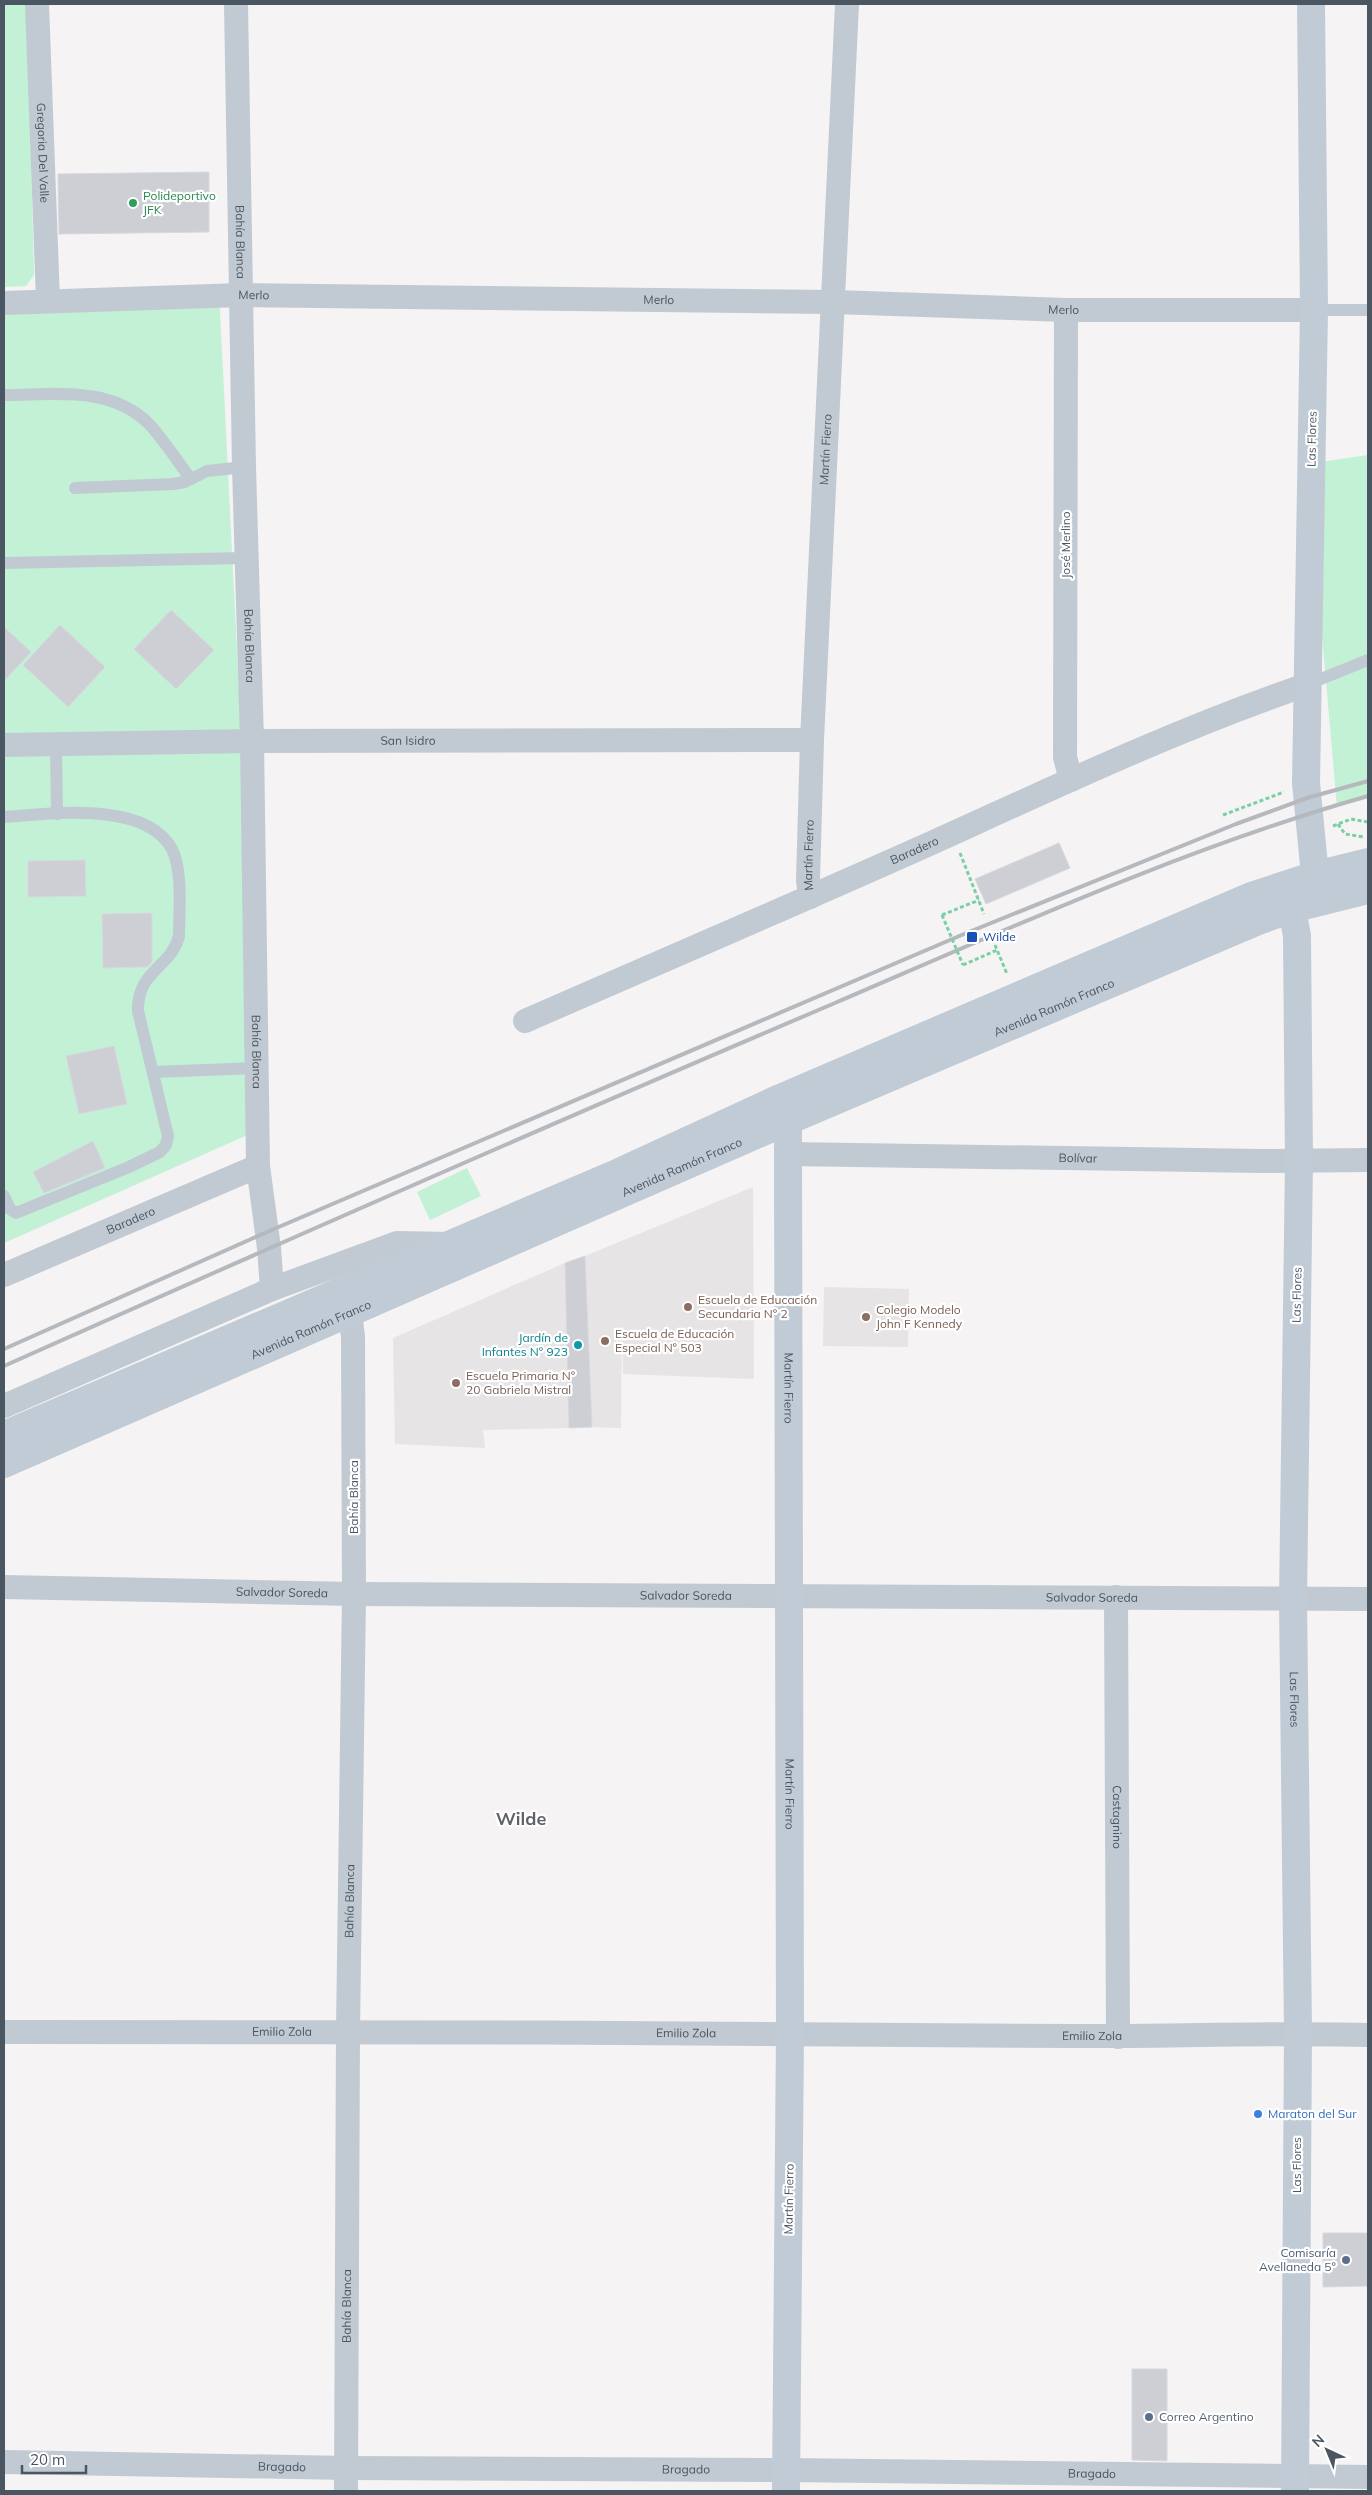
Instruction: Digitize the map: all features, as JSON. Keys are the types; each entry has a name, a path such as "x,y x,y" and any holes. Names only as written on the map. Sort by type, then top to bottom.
{"street":[{"name":"Gregoria Del Valle","path":"37,4 48,301"},
{"name":"Bahía Blanca","path":"236,4 244,467 252,741 258,1166 269,1248 272,1289"},
{"name":"Martín Fierro","path":"810,897 808,880 812,740 835,302 847,4"},
{"name":"Las Flores","path":"1311,4 1314,310 1306,685 1306,783 1315,874"},
{"name":"Merlo","path":"4,303 241,295 835,302 1066,310 1314,310"},
{"name":"José Merlino","path":"1066,310 1065,757 1071,780"},
{"name":"Baradero","path":"525,1021 810,897 1071,780 1263,700 1306,685"},
{"name":"San Isidro","path":"4,745 252,741 812,740"},
{"name":"Avenida Ramón Franco","path":"4,1464 350,1312 1251,896 1315,874 1368,862"},
{"name":"Avenida Ramón Franco","path":"4,1434 617,1173 784,1110 1292,909 1368,890"},
{"name":"Las Flores","path":"1292,909 1297,936 1299,1161 1293,1600 1298,2033 1295,2484"},
{"name":"Martín Fierro","path":"784,1110 788,1154 791,1595 786,2480"},
{"name":"Bolívar","path":"788,1154 1299,1161 1368,1160"},
{"name":"Baradero","path":"4,1275 258,1166"},
{"path":"4,1406 272,1289 397,1243 453,1244"},
{"name":"Bahía Blanca","path":"346,2491 348,2031 354,1594 353,1337 350,1312"},
{"name":"Salvador Soreda","path":"4,1587 354,1594 1368,1599"},
{"name":"Castagnino","path":"1116,1597 1118,2037"},
{"name":"Emilio Zola","path":"4,2032 348,2031 1118,2037 1298,2033 1368,2035"},
{"name":"Bragado","path":"4,2462 346,2468 786,2480 1295,2484 1368,2477"}],"lane":[{"path":"1314,310 1368,310"},
{"path":"4,395 82,394 99,396 117,404 139,416 149,425 191,479"},
{"path":"75,488 173,484 191,479 207,471 244,467"},
{"path":"4,563 246,558"},
{"path":"1306,685 1368,660"},
{"path":"56,744 57,814"},
{"path":"4,818 57,814 109,814 121,816 152,830 162,837 172,850 178,870 179,936 177,945 151,974 138,997 138,1011 168,1136 166,1145 160,1152 129,1167 16,1213 10,1209 4,1196"},
{"path":"153,1072 256,1068"}],"path":[{"path":"1224,815 1306,783"},
{"path":"1310,835 1351,819 1368,822"},
{"path":"1338,824 1345,834 1368,837"},
{"path":"952,834 984,914"},
{"path":"979,900 942,915 963,965 997,950 995,944"}],"shaded area":[{"name":"Escuela de Educación Secundaria N° 2","path":"753,1187 754,1379 623,1374 622,1314 621,1428 592,1427 585,1256"},
{"name":"Escuela Primaria N° 20 Gabriela Mistral","path":"565,1263 569,1428 483,1430 485,1448 395,1444 393,1338"},
{"name":"Colegio Modelo John F Kennedy","path":"824,1287 909,1289 908,1347 823,1346"}],"green space":[{"path":"4,4 27,4 34,275 26,286 4,287"},
{"path":"219,292 261,1129 4,1243 4,299"},
{"path":"1368,455 1368,798 1337,807 1307,464"},
{"path":"467,1168 481,1196 430,1220 417,1192"}],"building":[{"name":"Polideportivo JFK","path":"209,172 209,232 59,234 58,174"},
{"path":"171,610 214,650 176,689 134,649"},
{"path":"60,625 105,667 68,707 23,665"},
{"path":"4,627 31,652 4,681"},
{"path":"1059,843 1070,868 986,904 975,879"},
{"path":"85,860 86,896 28,897 28,861"},
{"path":"152,913 152,962 147,967 103,968 102,914"},
{"path":"114,1046 127,1104 79,1114 66,1056"},
{"path":"93,1141 105,1168 44,1193 33,1172"},
{"name":"Jardín de Infantes N° 923","path":"585,1256 592,1427 569,1428 565,1263"},
{"name":"Comisaría Avellaneda 5°","path":"1323,2233 1368,2233 1368,2286 1323,2287"},
{"name":"Correo Argentino","path":"1132,2369 1167,2369 1167,2461 1132,2460"}],"railway":[{"path":"4,1349 267,1232 964,934 1236,824 1307,798 1368,781"},
{"path":"4,1366 523,1137 1032,918 1232,840 1368,796"}],"place":[{"name":"Polideportivo JFK","path":"133,203"},
{"name":"Wilde","path":"972,937"},
{"name":"Escuela de Educación Secundaria N° 2","path":"688,1307"},
{"name":"Colegio Modelo John F Kennedy","path":"866,1317"},
{"name":"Escuela de Educación Especial N° 503","path":"605,1341"},
{"name":"Jardín de Infantes N° 923","path":"578,1345"},
{"name":"Escuela Primaria N° 20 Gabriela Mistral","path":"456,1383"},
{"name":"Maraton del Sur","path":"1258,2114"},
{"name":"Comisaría Avellaneda 5°","path":"1346,2260"},
{"name":"Correo Argentino","path":"1149,2417"}],"district":[{"name":"Wilde","path":"521,1819"}]}
